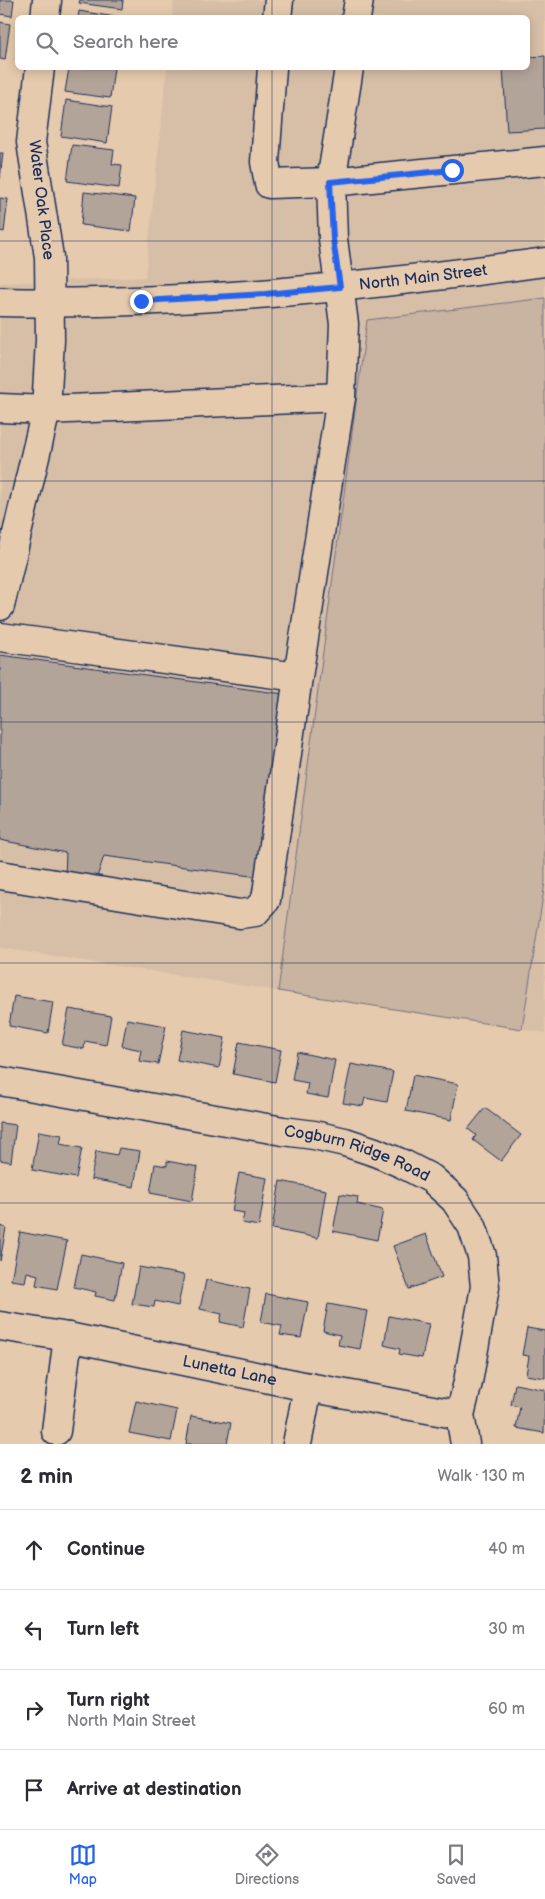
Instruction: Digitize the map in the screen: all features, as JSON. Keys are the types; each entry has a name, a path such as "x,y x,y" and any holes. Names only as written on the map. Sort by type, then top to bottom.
{"street":[{"path":"45,15 47,0"},
{"path":"278,15 279,0"},
{"path":"356,15 359,0"},
{"name":"Water Oak Place","path":"0,606 46,410 50,303 49,257 31,142 40,70"},
{"path":"272,70 265,162 269,184 330,182 545,161"},
{"path":"0,875 240,914 255,912 266,900 341,397 344,324 333,239 330,182 348,70"},
{"name":"North Main Street","path":"0,302 50,303 188,299 432,278 545,262"},
{"path":"0,408 46,410 341,397"},
{"path":"0,637 298,677"},
{"name":"Cogburn Ridge Road","path":"0,1081 345,1142 375,1152 432,1179 455,1200 472,1226 482,1256 485,1287 468,1382 460,1415 465,1444"},
{"name":"Lunetta Lane","path":"0,1326 68,1337 308,1387 460,1415"},
{"path":"56,1431 68,1337"},
{"path":"297,1444 308,1387"}],"shaded area":[{"path":"174,0 545,0 545,298 367,320 278,991 0,948 0,283 145,277 167,70 530,70 530,15 172,15"},
{"path":"545,298 545,883 522,1029 278,991 367,320"},
{"path":"545,883 545,1033 522,1029"}],"building":[{"path":"0,0 14,0 12,16 0,14"},
{"path":"80,0 123,0 122,9 79,3"},
{"path":"79,11 103,15 78,15"},
{"path":"0,22 10,24 5,60 0,59"},
{"path":"545,56 545,129 507,131 503,70 530,70 530,57"},
{"path":"69,70 114,70 110,98 65,92"},
{"path":"66,100 112,107 107,143 61,136"},
{"path":"72,145 114,150 112,164 122,165 119,188 67,181"},
{"path":"0,153 3,153 0,179"},
{"path":"84,192 135,198 131,231 81,225"},
{"path":"0,198 8,199 4,232 0,231"},
{"path":"0,655 284,694 258,877 104,856 96,880 65,877 66,853 0,840"},
{"path":"14,996 53,1002 48,1033 9,1026"},
{"path":"69,1009 111,1016 106,1045 85,1041 84,1049 62,1045"},
{"path":"127,1019 166,1026 158,1064 139,1061 141,1050 122,1046"},
{"path":"183,1030 225,1038 219,1068 177,1060"},
{"path":"239,1042 281,1050 275,1082 233,1074"},
{"path":"297,1052 335,1060 328,1098 306,1094 308,1083 292,1080"},
{"path":"351,1064 393,1072 387,1102 365,1098 363,1106 343,1103"},
{"path":"413,1075 458,1084 451,1120 406,1111"},
{"path":"485,1108 521,1135 501,1161 473,1140 476,1135 468,1129"},
{"path":"0,1123 16,1125 11,1162 0,1160"},
{"path":"39,1131 62,1135 60,1144 82,1148 76,1178 32,1170"},
{"path":"119,1148 140,1151 134,1187 91,1179 96,1151 117,1155"},
{"path":"167,1161 198,1167 192,1201 150,1193 155,1164 167,1166"},
{"path":"239,1173 267,1178 259,1226 242,1223 244,1213 232,1211"},
{"path":"280,1181 326,1190 318,1238 272,1229"},
{"path":"340,1194 358,1197 357,1204 383,1210 377,1240 333,1231"},
{"path":"0,1226 6,1228 0,1261"},
{"path":"20,1232 67,1241 57,1289 36,1285 38,1275 27,1272 25,1282 11,1280"},
{"path":"426,1234 442,1277 409,1289 393,1246"},
{"path":"81,1254 122,1263 115,1300 95,1296 96,1292 74,1287"},
{"path":"139,1267 184,1275 178,1306 155,1301 154,1307 132,1304"},
{"path":"206,1280 250,1289 243,1327 220,1322 222,1314 200,1309"},
{"path":"266,1294 308,1302 301,1338 280,1335 282,1326 261,1322"},
{"path":"328,1304 367,1311 360,1349 338,1345 340,1335 323,1331"},
{"path":"389,1316 429,1324 422,1358 399,1354 400,1349 384,1345"},
{"path":"527,1328 545,1331 545,1378 526,1375 529,1356 522,1355"},
{"path":"515,1384 545,1390 544,1433 516,1428 520,1407 511,1405"},
{"path":"136,1401 177,1410 171,1441 129,1433"},
{"path":"191,1416 231,1423 227,1444 186,1444"}],"route":[{"path":"141,301 265,294 340,287 333,239 330,182 452,170"}]}
